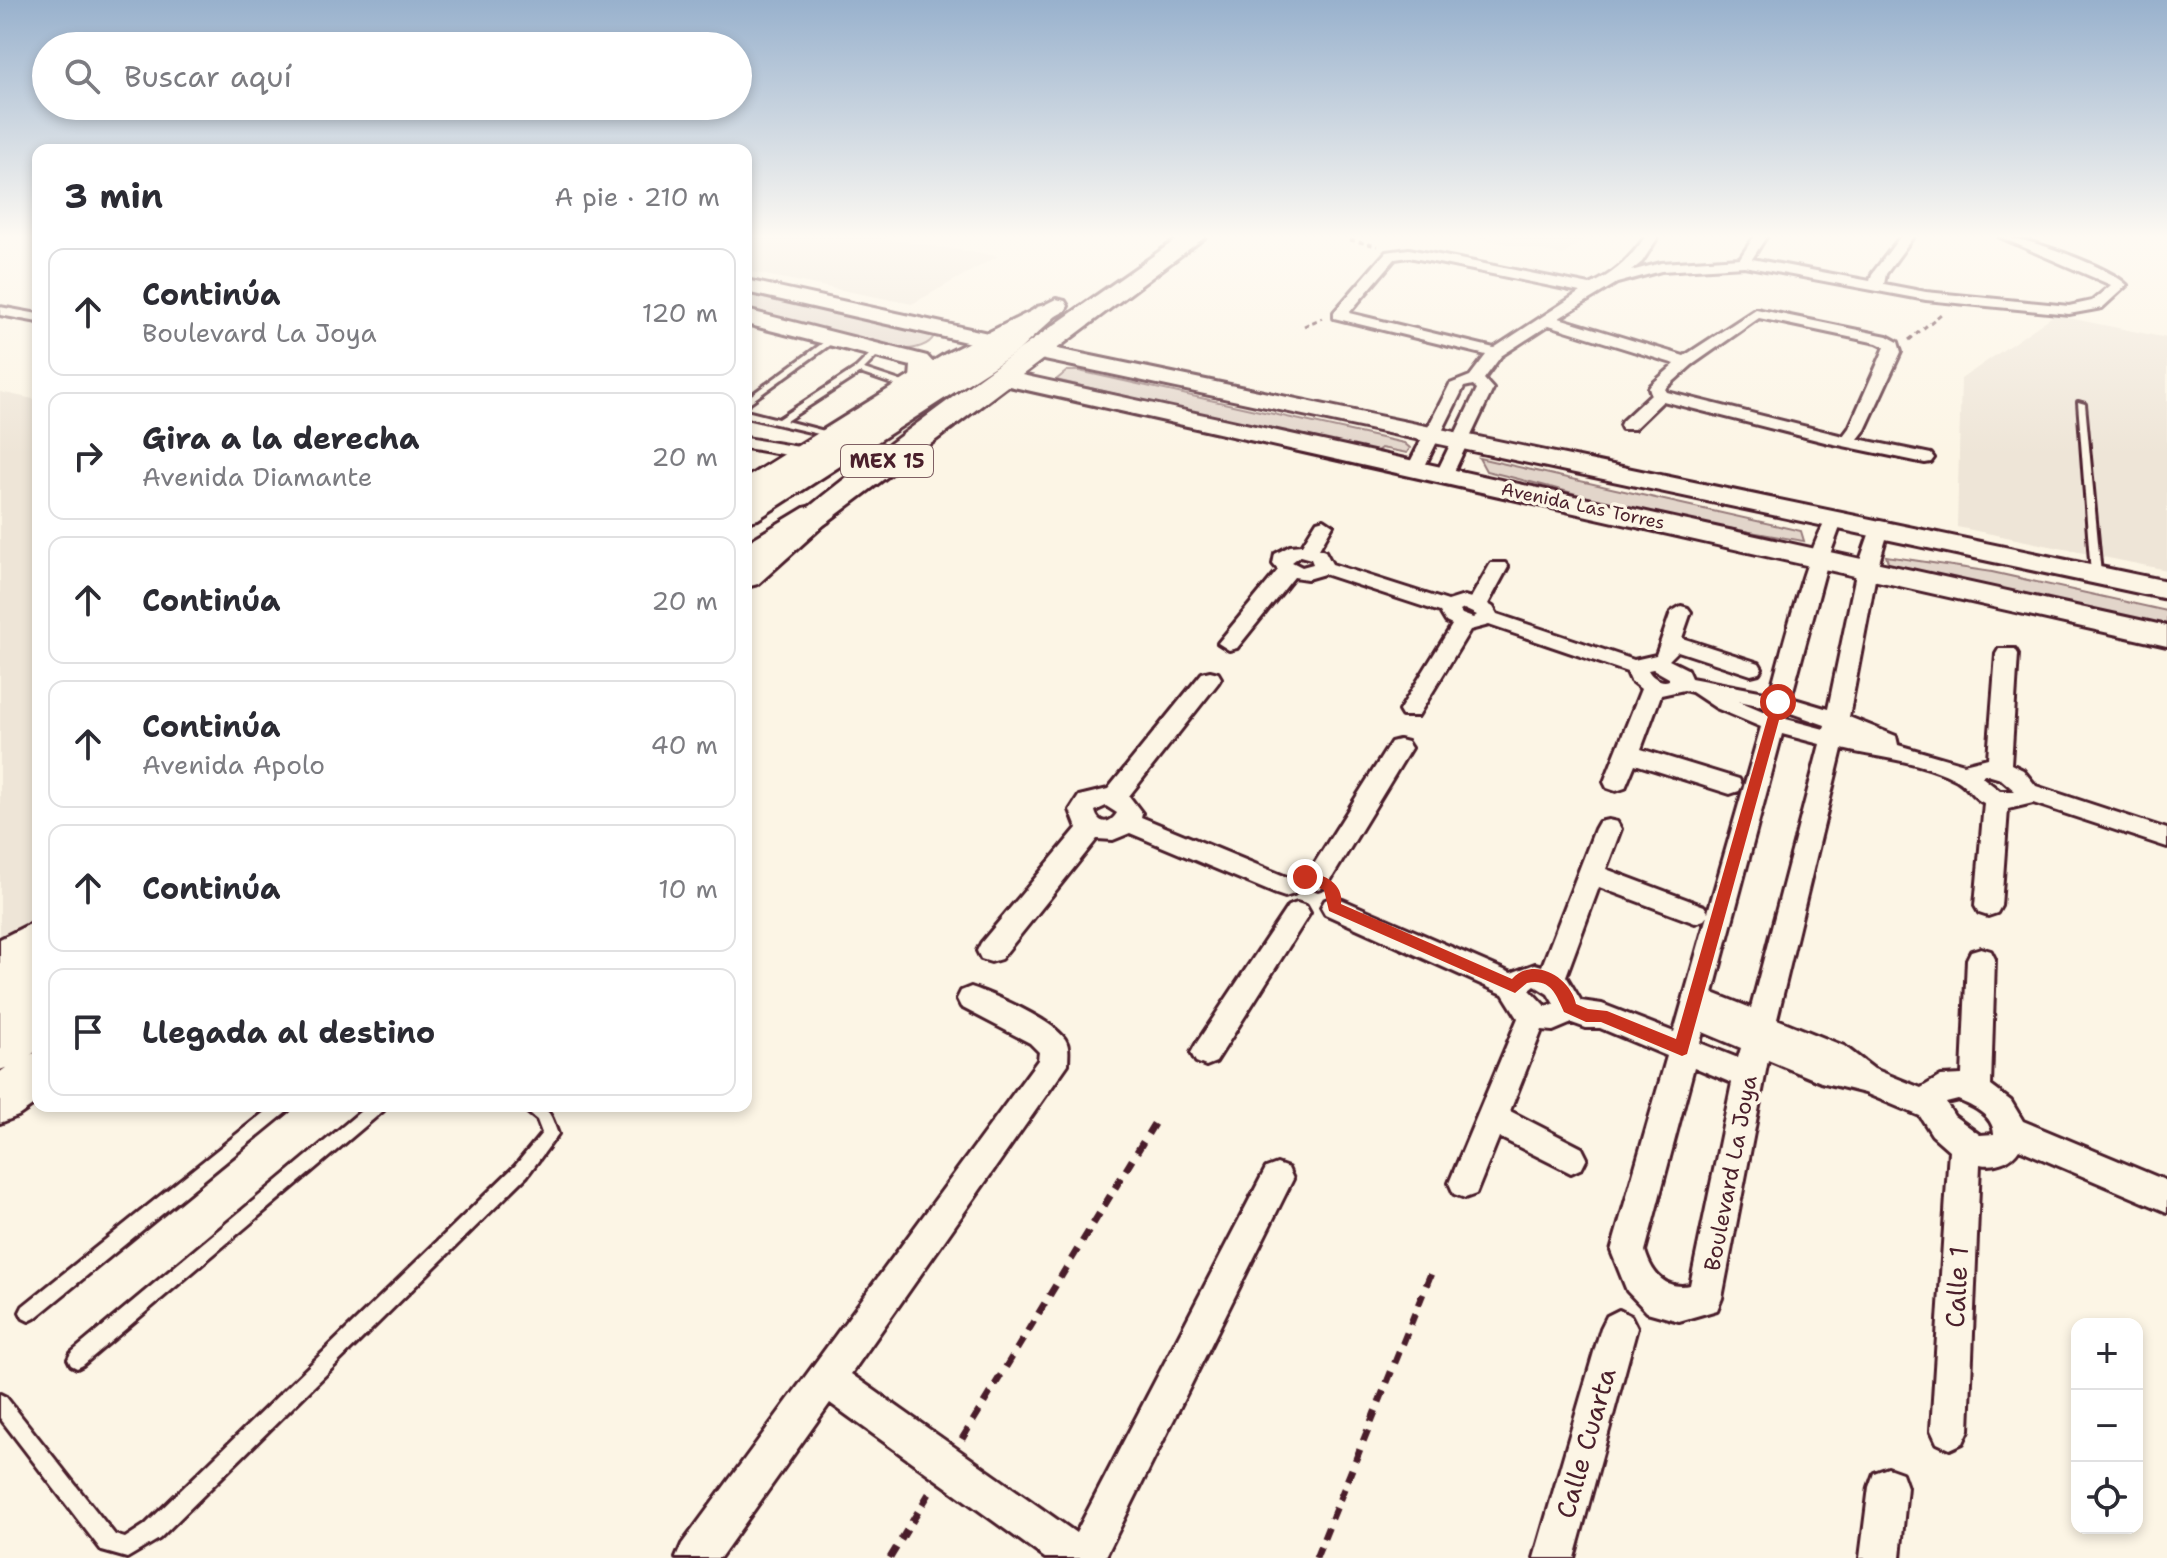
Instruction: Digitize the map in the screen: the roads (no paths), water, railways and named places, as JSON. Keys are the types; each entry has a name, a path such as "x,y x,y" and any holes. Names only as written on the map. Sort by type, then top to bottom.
{"highway":[{"name":"MEX 15","path":"752,508 956,368 1008,345 1046,313"},
{"path":"752,554 816,515"},
{"path":"0,1000 32,979"},
{"path":"0,1047 32,1025"}],"main road":[{"name":"MEX 15","path":"752,487 833,436 914,375 956,368 988,340 1051,310"},
{"name":"MEX 15","path":"752,572 816,515 1092,310"},
{"path":"0,962 32,942"},
{"path":"0,1100 32,1078"}],"street":[{"path":"853,310 988,340"},
{"path":"1344,310 1339,315 1496,353"},
{"path":"1415,470 1458,384 1476,379 1496,353 1560,310"},
{"path":"0,311 32,317"},
{"path":"1660,395 1657,388 1686,362 1756,313 1882,339 1893,345 1893,352 1857,430 1848,440"},
{"path":"752,318 879,350 914,375 946,335 945,330"},
{"path":"1545,319 1686,362"},
{"name":"Avenida Las Torres","path":"1034,351 2167,590"},
{"path":"1038,386 1039,376 1048,368 1082,361"},
{"name":"Avenida Las Torres","path":"999,377 2167,636"},
{"path":"1444,476 1485,389 1476,379"},
{"path":"1660,395 1925,458"},
{"path":"1628,425 1660,395"},
{"path":"752,444 805,453"},
{"name":"Boulevard La Joya","path":"1834,519 1819,557 1628,1251 1634,1275 1651,1294 1677,1305 1705,1298 1747,1084 1834,730 1867,569 1880,529"},
{"path":"1308,551 1324,525"},
{"path":"1322,567 1323,561 1308,551 1288,552 1282,558 1289,570 1308,573 1322,567 1474,625 1483,611 1498,567"},
{"path":"1229,643 1289,570"},
{"path":"1483,611 1637,668"},
{"path":"1663,664 1681,612"},
{"path":"1410,711 1456,616"},
{"path":"1670,641 1751,668"},
{"path":"1999,768 2007,654"},
{"path":"1637,668 1644,663 1663,664 1718,700 1776,711 1969,775 1973,783 1997,799 2023,799 2027,792"},
{"path":"1637,668 1639,676 1653,687 1691,685"},
{"path":"1114,798 1210,678"},
{"path":"1616,782 1653,687"},
{"path":"1318,879 1399,748"},
{"path":"1627,753 1730,785"},
{"path":"1969,775 1974,768 1999,768 2013,774 2027,792 2167,838"},
{"path":"1101,797 1114,798 1125,804 1130,813 1128,822 1119,830 1104,833 1091,829 1083,820 1082,810 1088,802 1101,797"},
{"path":"1988,906 1997,799"},
{"path":"1128,822 1285,887"},
{"path":"991,951 1091,829"},
{"path":"1551,979 1608,829"},
{"path":"1592,874 1695,913"},
{"path":"1305,877 1318,879 1329,886 1335,896 1334,907 1318,917 1297,913 1288,906 1283,896 1285,887 1292,880 1305,877"},
{"path":"1334,907 1515,987"},
{"path":"1206,1053 1297,913"},
{"path":"1976,1093 1981,959"},
{"path":"1515,987 1523,978 1535,975 1551,979 1566,992 1578,1012 1596,1027 1747,1084"},
{"path":"1515,987 1518,1003 1533,1016 1549,1020 1578,1012"},
{"path":"696,1558 1053,1064 1054,1047 1040,1034 971,999"},
{"path":"1695,1007 1760,1033 1832,1073 1868,1080 1931,1106"},
{"path":"1465,1183 1533,1016"},
{"path":"1958,1087 1976,1093 1993,1103 2005,1117 2011,1131 2008,1143 1999,1150 1983,1151 1965,1145 1948,1134 1936,1120 1931,1106 1934,1095 1943,1088 1958,1087"},
{"path":"1492,1117 1571,1158"},
{"path":"2011,1131 2167,1197"},
{"name":"Calle 1","path":"1950,1430 1965,1145"},
{"path":"1084,1558 1277,1179"},
{"name":"Calle Cuarta","path":"1554,1558 1619,1328"},
{"path":"826,1378 1078,1558"},
{"path":"1880,1558 1888,1487"}],"lane":[{"path":"752,399 834,339"},
{"path":"779,422 859,370 879,350"},
{"path":"859,370 914,375"},
{"path":"2081,404 2096,574"},
{"path":"752,415 833,436"},
{"path":"29,1312 276,1112"},
{"path":"77,1359 371,1112"},
{"path":"0,1403 109,1544 127,1548 152,1532 521,1171 550,1134 538,1112"}]}
